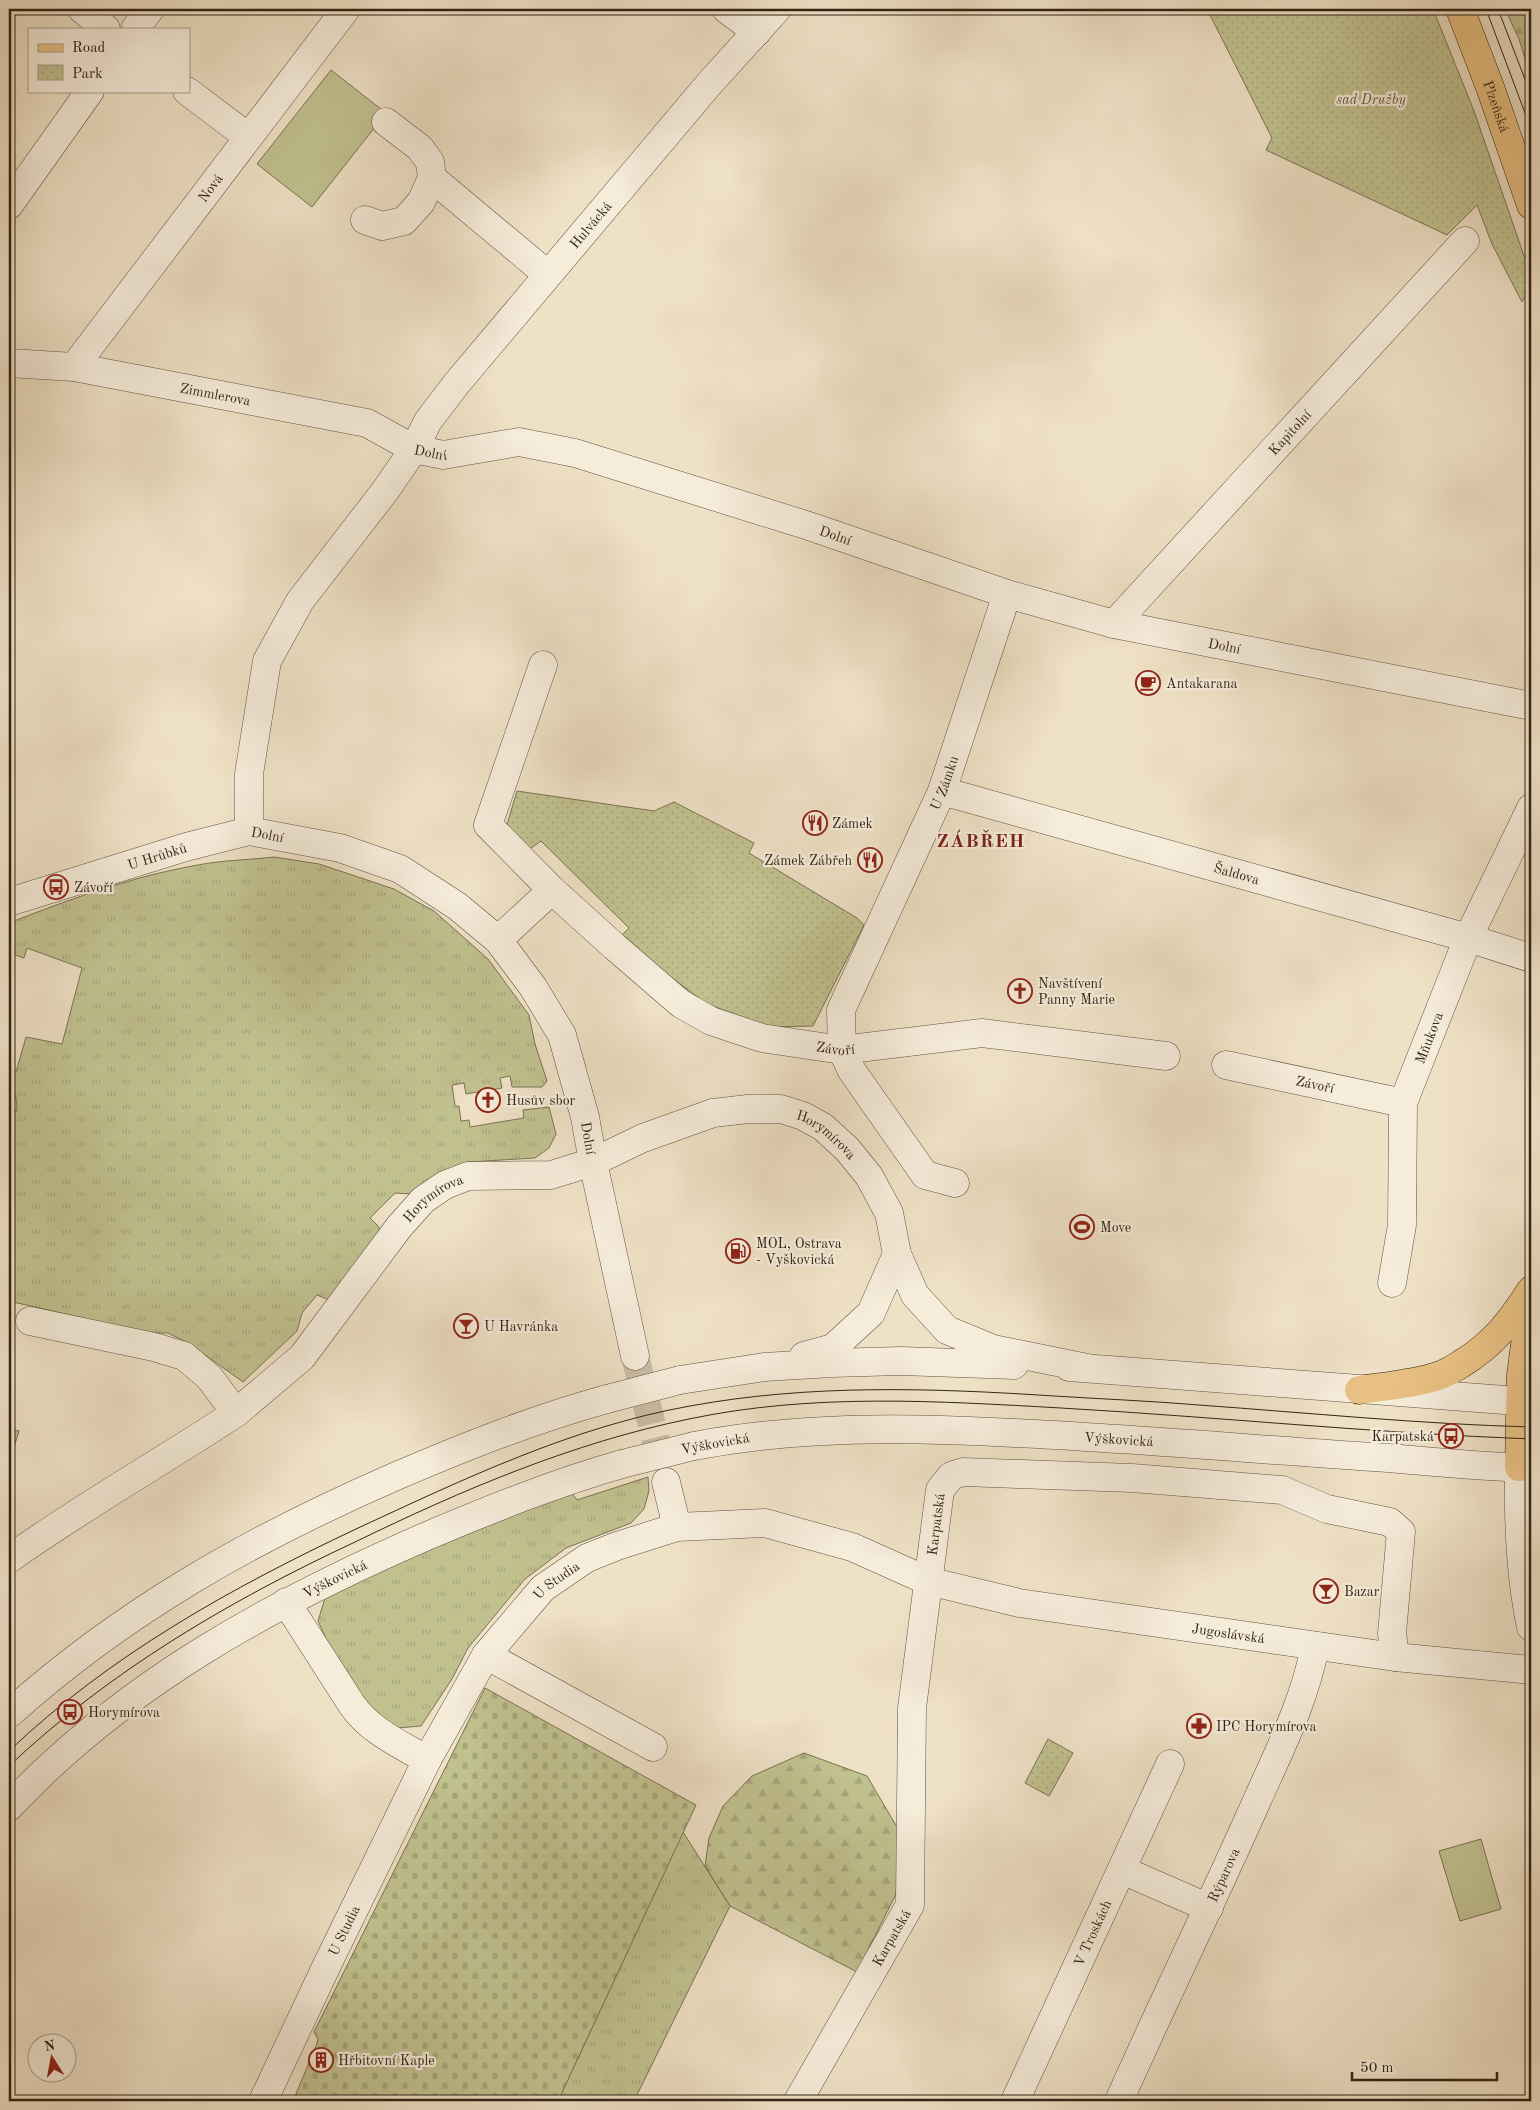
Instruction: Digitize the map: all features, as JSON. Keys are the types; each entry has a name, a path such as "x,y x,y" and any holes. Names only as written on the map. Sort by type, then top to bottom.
{"main road":[{"name":"Plzeňská","path":"1460,9 1490,87 1531,205"},
{"path":"1359,1390 1424,1380 1444,1374 1491,1343 1511,1322 1531,1290"},
{"path":"1525,1468 1526,1402 1520,1375 1531,1300"}],"street":[{"path":"82,9 105,28"},
{"path":"136,28 150,9"},
{"name":"Nová","path":"74,367 346,9"},
{"path":"726,9 757,32"},
{"name":"Hulvácká","path":"414,449 428,421 456,383 710,84 777,9"},
{"path":"9,205 89,92"},
{"path":"188,92 248,137"},
{"path":"365,220 382,226 404,221 422,202 432,178 430,162 420,148 386,122"},
{"path":"432,178 547,274"},
{"name":"Kapitolní","path":"1114,624 1465,241"},
{"name":"Zimmlerova","path":"9,363 74,367 367,422 414,449"},
{"name":"Dolní","path":"635,1356 585,1117 562,1035 533,987 498,940 457,906 400,869 340,848 249,831 249,774 267,660 300,601 385,491 414,449 443,455 520,442 575,453 809,526 1007,594 1114,624 1531,706"},
{"name":"U Zámku","path":"842,1050 841,1010 942,791 1007,594"},
{"name":"Závoří","path":"542,665 488,825 552,890 680,1004 711,1021 762,1038 842,1050 982,1033 1166,1056"},
{"name":"Šaldova","path":"942,791 1468,938 1531,958"},
{"name":"Mňukova","path":"1392,1282 1402,1225 1403,1104 1468,938 1531,808"},
{"name":"U Hrůbků","path":"9,902 186,846 249,831"},
{"path":"498,940 552,890"},
{"path":"842,1050 852,1071 925,1175 955,1183"},
{"name":"Závoří","path":"1226,1065 1403,1104"},
{"name":"Horymírova","path":"9,1559 59,1524 236,1413 302,1357 399,1227 423,1200 445,1185 468,1176 551,1175 593,1162 643,1138 713,1114 748,1109 781,1109 803,1116 823,1127 847,1149 869,1176 889,1213 897,1254 915,1295 947,1330 993,1349 1087,1368"},
{"path":"764,1367 833,1348 871,1313 897,1254"},
{"path":"30,1321 154,1346 184,1356 209,1377 236,1413"},
{"path":"9,1714 60,1670 129,1619 182,1584 236,1553 367,1489 482,1440 543,1418 680,1380 764,1367 901,1361 1087,1368 1526,1402"},
{"name":"Výškovická","path":"9,1807 51,1765 117,1710 213,1644 286,1602 357,1568 486,1512 565,1481 694,1446 770,1434 809,1431 946,1429 1130,1438 1525,1468"},
{"path":"1525,1468 1518,1500 1524,1589 1531,1628"},
{"name":"Karpatská","path":"798,2101 910,1905 912,1708 940,1490 951,1476 963,1472 1132,1478 1282,1490 1327,1509 1390,1522 1401,1532 1392,1633 1395,1657"},
{"path":"666,1482 677,1527"},
{"name":"U Studia","path":"264,2101 326,1967 427,1760 486,1654 543,1588 587,1558 677,1527 765,1522 852,1546 928,1581"},
{"name":"Jugoslávská","path":"928,1581 1019,1603 1395,1657 1531,1670"},
{"path":"286,1602 356,1711 378,1731 427,1760"},
{"name":"Rýparova","path":"1119,2101 1147,2037 1209,1908 1295,1715 1311,1668 1315,1646"},
{"path":"486,1654 653,1748"},
{"name":"V Troskách","path":"1015,2101 1170,1764"},
{"path":"1122,1870 1209,1908"}],"green space":[{"name":"sad Družby","path":"1207,9 1433,9 1474,111 1531,276 1531,285 1522,302 1492,244 1477,205 1447,235 1266,150 1272,138"},
{"path":"1505,9 1531,9 1531,78 1519,39"},
{"path":"331,70 386,113 312,207 257,164"},
{"path":"517,791 654,811 674,802 754,843 749,853 857,918 864,925 813,1026 770,1027 707,1004 619,938 629,928 541,841 530,849 506,828"},
{"path":"274,857 319,864 394,889 434,911 488,959 529,1015 535,1044 547,1081 542,1087 512,1087 510,1076 500,1078 502,1088 466,1094 464,1083 452,1085 455,1106 459,1106 461,1121 469,1120 470,1127 524,1118 523,1110 549,1107 556,1134 549,1148 535,1158 468,1162 412,1194 395,1193 370,1218 379,1227 379,1236 329,1300 317,1295 302,1313 297,1331 243,1382 190,1344 168,1333 149,1333 13,1302 9,1317 9,1110 16,1112 17,1102 9,1070 16,1072 26,1037 62,1044 82,968 27,948 24,958 9,953 9,923 79,897 150,875 207,863"},
{"path":"9,1429 19,1431 11,1457 9,1457"},
{"path":"648,1477 649,1491 644,1509 631,1523 566,1548 525,1579 468,1648 452,1679 421,1726 397,1728 382,1717 358,1694 333,1654 318,1621 326,1595 441,1545 571,1492 577,1500"},
{"path":"485,1688 696,1805 558,2101 293,2101 316,2046 318,2039 314,2032"},
{"path":"1048,1739 1073,1753 1049,1796 1025,1783"},
{"path":"804,1753 867,1776 901,1834 896,1894 857,1972 730,1906 705,1866 709,1838 723,1806 752,1776"},
{"path":"683,1832 730,1906 634,2101 558,2101"},
{"path":"1481,1839 1501,1909 1460,1921 1439,1851"}],"tunnel":[{"path":"635,1356 666,1482"}],"tram line":[{"path":"1486,9 1531,129"},
{"path":"1498,9 1531,95"},
{"path":"9,1751 48,1716 130,1654 174,1626 263,1575 356,1529 478,1474 561,1441 646,1415 690,1406 780,1394 826,1391 917,1390 1145,1401 1406,1421 1531,1427"},
{"path":"9,1766 48,1731 130,1668 217,1613 262,1588 436,1504 518,1470 602,1441 689,1419 782,1405 828,1402 968,1403 1413,1433 1531,1439"}],"place":[{"name":"Antakarana","path":"1148,683"},
{"name":"Zámek","path":"815,823"},
{"name":"Zámek Zábřeh","path":"870,860"},
{"name":"Závoří","path":"56,887"},
{"name":"Navštívení Panny Marie","path":"1020,991"},
{"name":"Husův sbor","path":"488,1100"},
{"name":"Move","path":"1082,1227"},
{"name":"MOL, Ostrava - Vyškovická","path":"738,1251"},
{"name":"U Havránka","path":"466,1326"},
{"name":"Karpatská","path":"1451,1436"},
{"name":"Bazar","path":"1326,1591"},
{"name":"Horymírova","path":"70,1712"},
{"name":"IPC Horymírova","path":"1199,1726"},
{"name":"Hřbitovní Kaple","path":"321,2060"}],"district":[{"name":"ZÁBŘEH","path":"981,840"}]}
